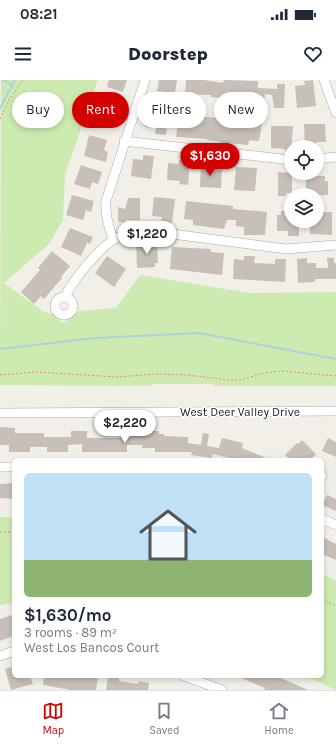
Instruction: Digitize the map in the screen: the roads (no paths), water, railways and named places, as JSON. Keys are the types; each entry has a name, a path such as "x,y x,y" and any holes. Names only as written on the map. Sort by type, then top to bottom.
{"street":[{"path":"113,239 107,223 105,211 106,201 124,141 145,80"},
{"path":"324,80 336,113"},
{"path":"124,141 284,159"},
{"path":"324,158 336,157"},
{"path":"65,297 68,289 98,252 113,239 140,231 286,249 336,245"},
{"name":"West Deer Valley Drive","path":"0,413 336,412"},
{"path":"0,467 12,467"},
{"path":"324,520 336,525"},
{"path":"0,656 12,653"},
{"path":"189,678 222,690"}],"waterway":[{"path":"3,80 12,85"},
{"path":"0,108 15,80"},
{"path":"0,349 95,338 199,333 336,359"}]}
